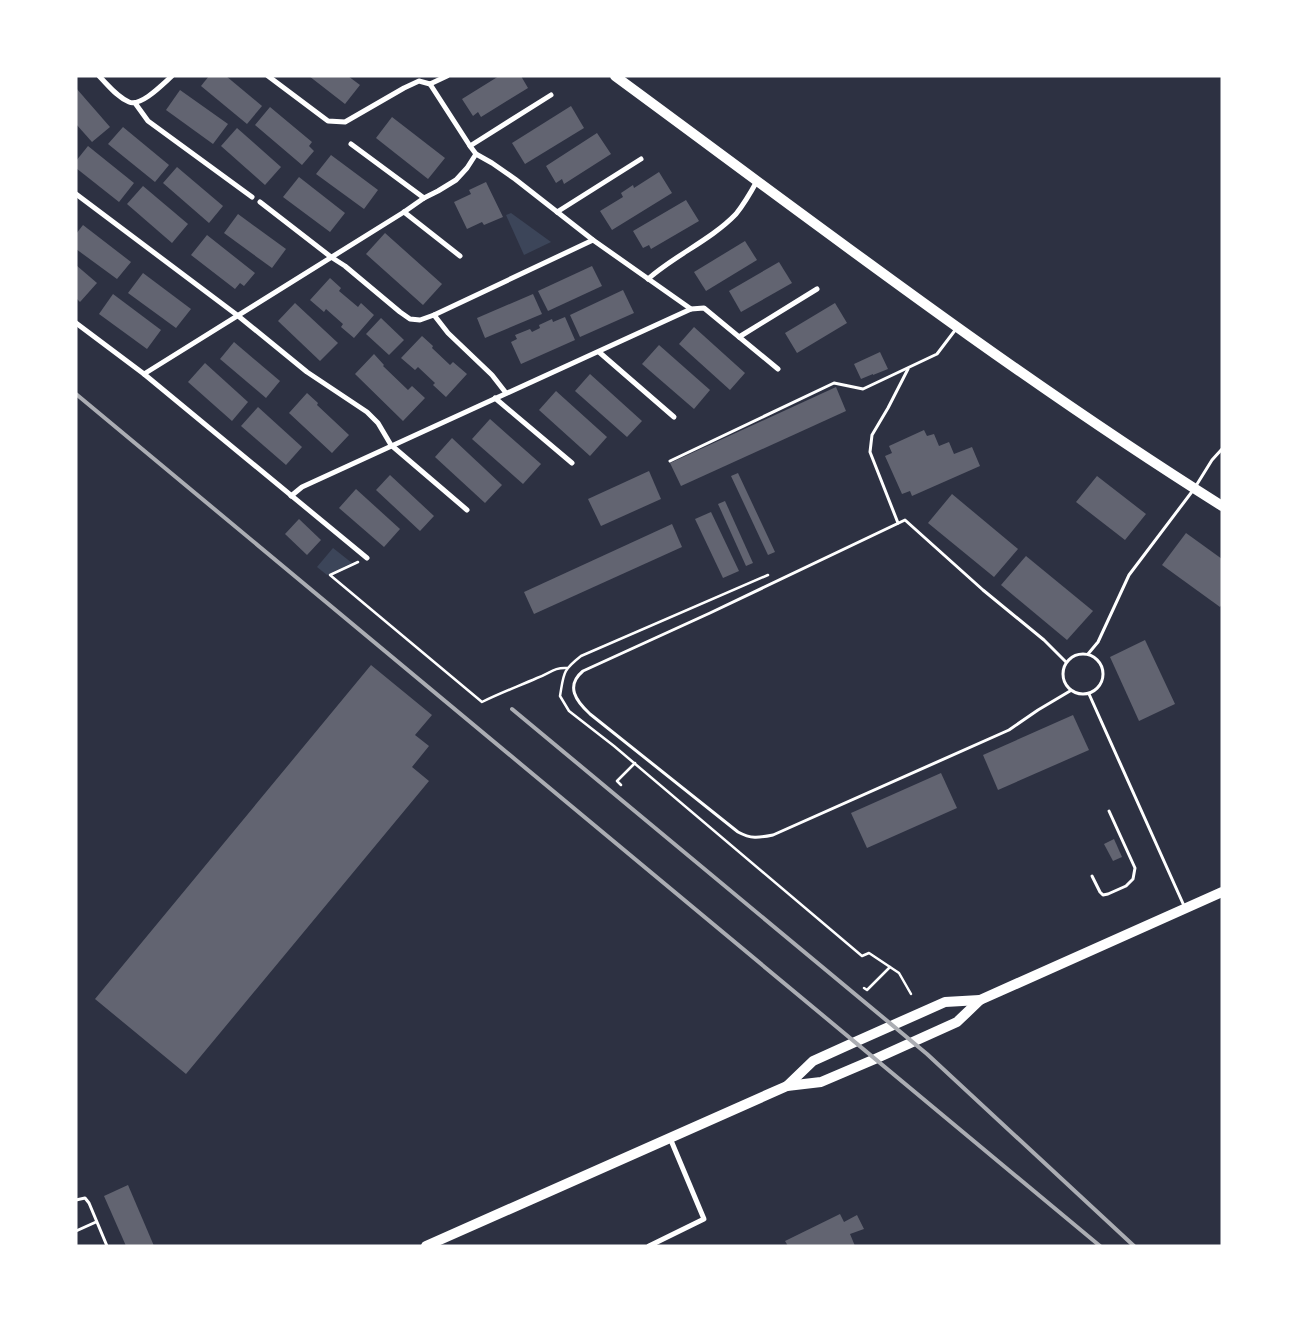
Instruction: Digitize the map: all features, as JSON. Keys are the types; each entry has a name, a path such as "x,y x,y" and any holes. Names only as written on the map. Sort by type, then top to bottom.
{"main road":[{"path":"615,76 957,328 1053,396 1222,506"},
{"path":"426,1246 787,1086 821,1082 875,1059 957,1022 980,1000 1222,892"},
{"path":"787,1086 813,1061 946,1002 980,1000"}],"street":[{"path":"99,76 116,93 135,103 146,98 172,76"},
{"path":"268,76 328,121 345,122 418,78 430,84 476,154 515,179 593,240 690,309"},
{"path":"430,84 447,76"},
{"path":"470,146 551,95"},
{"path":"135,103 148,121 252,197"},
{"path":"351,144 424,198"},
{"path":"144,374 424,198 456,180 476,154"},
{"path":"557,212 641,159"},
{"path":"648,279 658,269 713,233 736,214 758,181"},
{"path":"76,194 237,315 307,372 367,412 378,423 391,445 467,510"},
{"path":"260,202 345,266 410,319 420,320 434,315 593,240"},
{"path":"404,212 460,256"},
{"path":"739,337 816,289"},
{"path":"291,496 302,487 391,445 690,309 704,308 778,369"},
{"path":"434,315 448,333 492,375 506,393"},
{"path":"76,323 144,374 367,558"},
{"path":"599,352 674,417"},
{"path":"495,398 572,463"},
{"path":"649,1246 704,1219 670,1138"}],"lane":[{"path":"670,461 834,383 863,389 909,368 938,354 957,328"},
{"path":"898,523 870,452 872,434 909,368"},
{"path":"1088,654 1098,642 1129,575 1194,489 1212,460 1222,449"},
{"path":"1066,662 1044,640 983,590 905,520 710,613 583,670 574,684 578,702 590,714 738,832 746,836 758,838 773,835 1009,730 1070,691"},
{"path":"1088,654 1100,663 1103,677 1096,690 1089,694 1076,694 1065,685 1062,677 1063,670 1066,662 1072,657 1088,654"},
{"path":"1089,694 1185,908"},
{"path":"1092,876 1103,895 1126,886 1133,879 1135,868 1109,811"},
{"path":"76,1200 85,1198 89,1203 107,1246"},
{"path":"76,1231 96,1222"}],"path":[{"path":"367,558 330,575 482,702 559,668 567,668"},
{"path":"771,573 581,656 567,668 560,696 570,711 635,763 862,956 869,953 899,973 911,994"},
{"path":"621,785 617,782 635,763"},
{"path":"864,988 867,990 890,967"}],"shaded area":[{"path":"511,213 551,242 524,255 506,215"},
{"path":"333,548 352,563 327,575 317,567"}],"building":[{"path":"209,76 226,76 262,106 247,124 201,86"},
{"path":"309,76 348,76 360,85 345,104"},
{"path":"499,76 521,76 528,88 481,117 478,112 473,116 462,99"},
{"path":"76,88 110,127 92,142 76,124"},
{"path":"180,90 228,124 213,144 166,110"},
{"path":"571,106 584,128 525,164 512,143"},
{"path":"270,107 312,142 309,146 314,151 302,165 255,125"},
{"path":"392,117 445,158 428,179 376,138"},
{"path":"123,127 169,165 155,182 108,144"},
{"path":"237,128 281,167 265,185 221,146"},
{"path":"597,133 611,154 564,184 562,179 556,183 546,166"},
{"path":"88,146 134,183 119,202 76,168 76,161"},
{"path":"331,155 378,190 364,209 316,174"},
{"path":"177,167 223,206 209,223 163,183"},
{"path":"659,172 672,193 612,230 600,211 623,197 621,193 633,185 634,188"},
{"path":"299,177 345,213 330,232 283,197"},
{"path":"486,182 503,217 484,225 482,222 467,229 454,202 471,194 469,190"},
{"path":"143,186 188,224 172,243 127,204"},
{"path":"686,200 699,221 651,249 649,245 643,248 633,231"},
{"path":"238,214 286,249 272,268 224,233"},
{"path":"83,225 131,262 117,279 76,249 76,234"},
{"path":"385,233 442,284 423,305 366,254"},
{"path":"207,235 255,273 244,286 240,283 235,289 191,255"},
{"path":"745,241 757,260 706,291 694,272"},
{"path":"779,262 792,283 741,312 729,291"},
{"path":"76,265 97,283 80,302 76,298"},
{"path":"592,266 602,286 548,311 538,291"},
{"path":"143,273 191,309 176,328 128,293"},
{"path":"330,278 341,288 339,291 358,307 361,303 374,315 354,338 341,327 343,324 326,309 324,312 310,300"},
{"path":"623,290 634,313 580,337 570,315"},
{"path":"113,294 161,330 147,349 99,314"},
{"path":"533,294 542,314 485,338 477,318"},
{"path":"295,303 338,343 320,361 278,321"},
{"path":"835,303 847,323 797,353 785,333"},
{"path":"565,317 575,340 521,364 511,342 517,339 515,335 530,329 532,332 540,328 539,325 552,319 553,322"},
{"path":"381,318 404,340 389,355 366,334"},
{"path":"694,327 745,373 730,390 679,344"},
{"path":"422,336 450,365 453,362 467,374 446,397 433,385 435,383 418,367 415,370 401,358"},
{"path":"234,342 280,381 266,398 220,359"},
{"path":"659,345 710,390 694,409 642,364"},
{"path":"880,352 888,369 861,379 854,364"},
{"path":"374,354 383,366 408,390 412,386 425,398 403,421 355,374"},
{"path":"205,363 248,402 232,421 188,382"},
{"path":"590,374 642,421 627,437 575,391"},
{"path":"836,387 846,411 681,486 670,463"},
{"path":"556,391 607,437 590,456 539,410"},
{"path":"307,393 349,435 332,453 289,413"},
{"path":"258,407 302,447 286,465 241,426"},
{"path":"490,419 541,464 523,484 472,439"},
{"path":"924,430 927,436 934,434 939,446 949,442 954,454 972,447 980,466 912,496 910,491 902,494 885,456 892,453 889,446"},
{"path":"452,438 502,485 485,503 435,457"},
{"path":"649,471 661,499 601,526 588,499"},
{"path":"738,473 775,552 768,555 731,476"},
{"path":"390,475 434,516 420,531 376,490"},
{"path":"1097,476 1146,514 1125,540 1076,502"},
{"path":"356,489 400,529 384,547 339,508"},
{"path":"952,494 1018,549 994,577 928,523"},
{"path":"725,501 753,563 746,566 718,504"},
{"path":"711,512 739,571 723,578 695,519"},
{"path":"299,519 321,540 307,555 285,534"},
{"path":"672,524 682,547 534,614 524,592"},
{"path":"1186,533 1222,559 1222,604 1220,607 1162,565"},
{"path":"1026,556 1093,611 1067,640 1001,585"},
{"path":"1145,640 1175,704 1139,721 1110,657"},
{"path":"371,665 432,715 415,735 429,746 412,767 429,781 186,1074 95,999"},
{"path":"1073,715 1089,750 998,790 983,755"},
{"path":"941,773 957,808 867,848 851,813"},
{"path":"1114,839 1122,857 1113,861 1104,844"},
{"path":"128,1185 154,1246 126,1246 104,1196"},
{"path":"840,1214 844,1222 857,1215 864,1229 850,1234 855,1246 788,1246 785,1241"}],"railway":[{"path":"76,394 1100,1246"},
{"path":"512,709 927,1054 1134,1246"}]}
